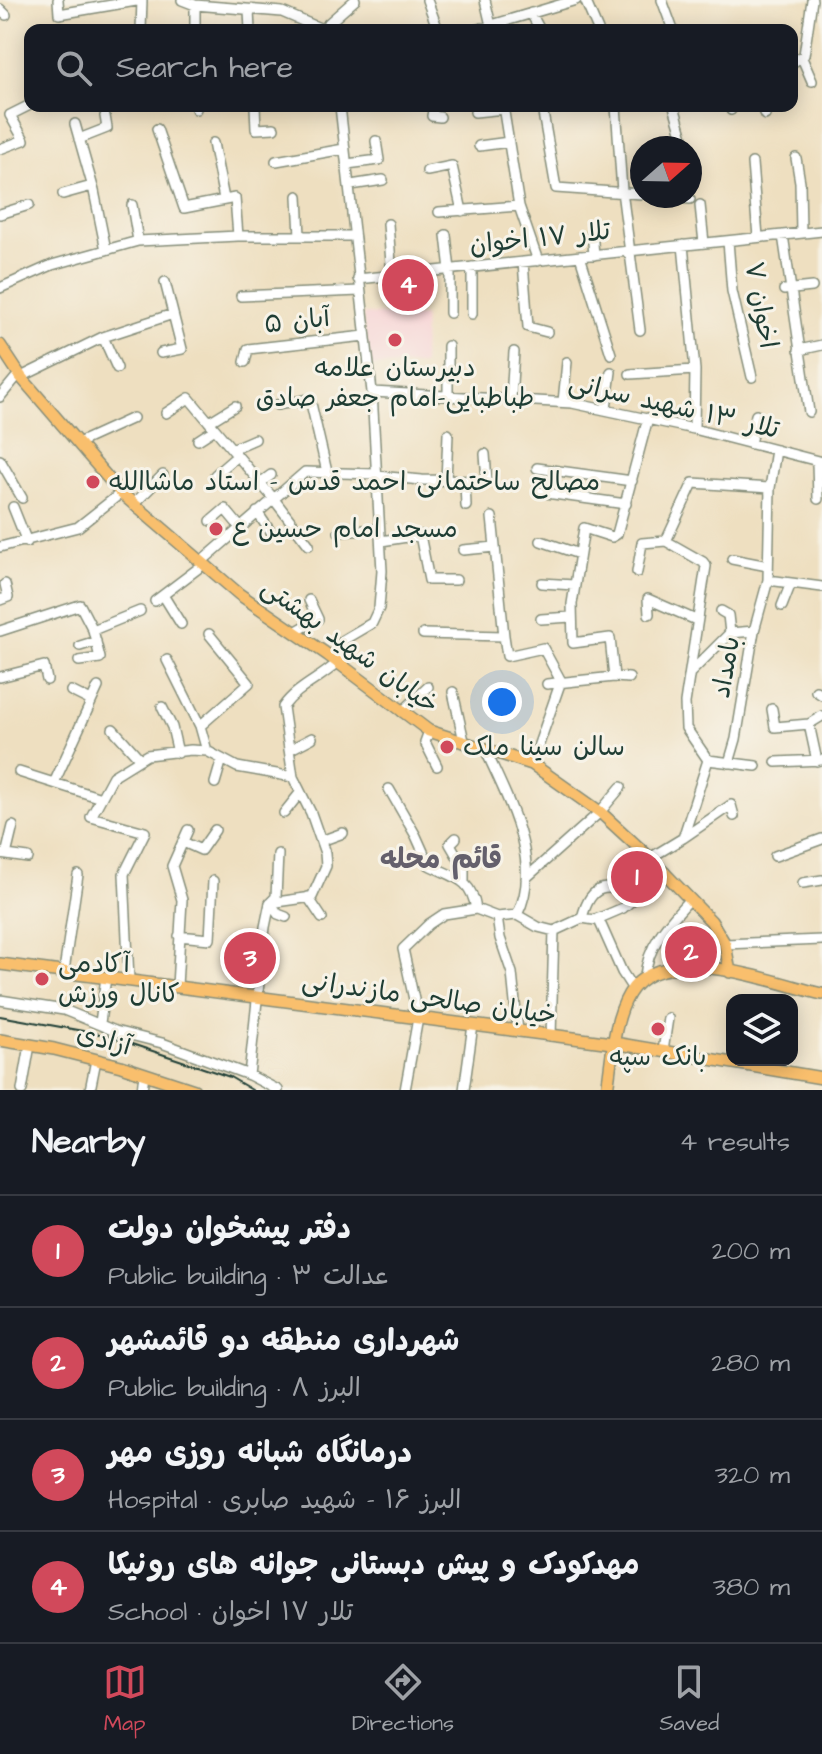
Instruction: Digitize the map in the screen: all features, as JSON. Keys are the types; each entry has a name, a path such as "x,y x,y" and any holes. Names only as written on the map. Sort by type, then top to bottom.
{"main road":[{"name":"خیابان شهید بهشتی","path":"0,345 20,376 121,493 239,594 429,731 532,764 600,812 665,872 711,921 725,944 730,972"},
{"name":"خیابان صالحی مازندرانی","path":"0,964 663,1051 822,1078"},
{"path":"607,1090 621,1013 633,989 645,977 685,965 730,972 822,994"},
{"name":"آزادی","path":"0,1040 96,1060 175,1087 194,1090"},
{"name":"خیابان صالحی مازندرانی","path":"614,1045 618,1049 822,1086"}],"street":[{"path":"58,0 59,14 86,5 142,0 141,24"},
{"path":"182,0 195,5 254,7 282,12 309,24"},
{"path":"329,24 355,0"},
{"path":"427,0 436,24"},
{"path":"485,0 490,24"},
{"path":"502,24 548,4 576,0"},
{"path":"585,0 595,24"},
{"path":"662,0 671,24"},
{"path":"798,56 812,0"},
{"path":"195,5 195,24"},
{"path":"531,13 537,24"},
{"path":"798,61 812,81"},
{"path":"0,149 24,140 10,115 24,108"},
{"path":"255,112 256,129 274,128"},
{"path":"270,903 312,897 326,866 311,813 293,777 283,707 300,689 328,672 337,662 343,640 372,623 379,608 382,571 372,392 341,112"},
{"path":"433,112 432,116 440,117"},
{"path":"505,112 519,206 538,261"},
{"path":"616,112 628,251 640,330"},
{"path":"676,112 683,136"},
{"path":"543,113 556,188 630,192"},
{"path":"79,139 107,128 105,116"},
{"path":"75,124 106,250"},
{"path":"157,129 184,208 235,198 238,236"},
{"path":"347,164 379,160 376,141"},
{"path":"479,146 509,142"},
{"path":"213,143 224,199"},
{"path":"276,161 344,149"},
{"path":"796,158 801,233"},
{"path":"752,163 758,237"},
{"path":"427,171 452,166 462,211"},
{"path":"351,185 383,180"},
{"path":"63,194 92,186"},
{"path":"298,196 300,236"},
{"path":"0,214 29,205"},
{"path":"132,205 138,241"},
{"path":"439,212 519,206"},
{"path":"700,208 704,243"},
{"path":"388,224 392,276"},
{"path":"592,231 594,255"},
{"name":"تلار ۱۷ اخوان","path":"358,279 822,231"},
{"path":"446,235 450,313"},
{"path":"783,235 787,290 809,412"},
{"path":"0,288 52,265 138,241 238,236 353,236"},
{"name":"اخوان ۷","path":"728,241 732,291 752,377"},
{"path":"683,245 695,374 694,429"},
{"path":"580,256 611,354"},
{"path":"523,262 528,327 547,332"},
{"path":"472,267 472,314"},
{"path":"161,353 182,349 165,282"},
{"path":"787,290 812,287"},
{"path":"241,296 360,291"},
{"path":"0,397 20,376 103,337 173,314"},
{"name":"آبان ۵","path":"245,362 248,349 365,336"},
{"path":"103,337 117,368"},
{"path":"799,350 822,345"},
{"path":"448,346 448,396"},
{"path":"511,399 514,352"},
{"path":"563,402 567,362"},
{"path":"606,409 611,372"},
{"path":"630,374 695,374 706,378"},
{"name":"تلار ۱۳ شهید سرانی","path":"372,392 563,402 648,418 820,462"},
{"path":"166,413 189,398 309,545"},
{"path":"277,405 310,399 327,472"},
{"path":"198,440 235,406"},
{"path":"750,444 756,415"},
{"path":"78,443 133,418"},
{"path":"614,677 610,638 573,643 571,617 574,585 584,528 612,537 617,534 648,418"},
{"path":"446,481 448,434"},
{"path":"215,475 235,452 255,439"},
{"name":"بامداد","path":"729,763 736,739 754,631 768,580 770,488 776,450"},
{"path":"181,624 159,598 305,472 487,481 485,454"},
{"path":"0,460 22,498"},
{"path":"818,499 820,462"},
{"path":"537,468 632,481"},
{"path":"134,504 163,475"},
{"path":"260,483 271,475"},
{"path":"465,481 466,506"},
{"path":"666,541 693,483 770,488"},
{"path":"539,492 626,504"},
{"path":"0,547 78,527 121,493"},
{"path":"13,507 27,542"},
{"path":"211,521 225,509 240,527"},
{"path":"257,512 270,531"},
{"path":"492,517 507,656 543,648 561,681 532,764"},
{"path":"339,532 379,529"},
{"path":"381,541 420,535 429,580 456,580"},
{"path":"541,541 579,554"},
{"path":"637,572 642,543 666,541 706,566 685,703 686,728 708,760 756,766"},
{"path":"463,550 495,547"},
{"path":"732,559 768,566"},
{"path":"768,580 822,587"},
{"path":"542,583 574,585"},
{"path":"782,606 791,583"},
{"path":"0,600 8,597 5,584"},
{"path":"649,614 648,599 696,620"},
{"path":"295,632 318,619 309,600"},
{"path":"0,631 80,605 93,630 100,658 79,661"},
{"path":"93,630 140,611"},
{"path":"721,611 728,615 730,633"},
{"path":"541,619 571,617"},
{"path":"690,673 730,633 754,631"},
{"path":"200,726 249,683 209,634"},
{"path":"423,634 504,636"},
{"path":"80,646 96,641"},
{"path":"167,660 200,726 207,751"},
{"path":"0,677 44,666 47,680"},
{"path":"547,684 629,678"},
{"path":"54,783 98,687"},
{"path":"402,712 428,687"},
{"path":"71,691 91,701"},
{"path":"453,692 464,741"},
{"path":"162,707 172,727 178,753"},
{"path":"772,709 775,727 809,724 822,716"},
{"path":"776,762 820,760 809,724"},
{"path":"113,729 140,759"},
{"path":"429,731 425,742 437,766"},
{"path":"289,750 312,738"},
{"path":"129,980 124,874 145,832 91,817 113,776 147,755 191,750 207,751 237,767 293,777"},
{"path":"486,751 512,810 523,847 526,878 517,915"},
{"path":"215,783 222,759"},
{"path":"683,838 708,760"},
{"path":"19,772 101,798"},
{"path":"526,878 600,812 621,787"},
{"path":"389,789 429,865 464,882 473,891 476,909"},
{"path":"284,813 300,793"},
{"path":"650,858 731,805 734,816"},
{"path":"398,826 410,825"},
{"path":"13,826 3,855 28,858"},
{"path":"177,986 182,900 172,866 188,830"},
{"path":"183,842 201,850 215,830"},
{"path":"321,841 343,833"},
{"path":"456,838 450,844 464,868 464,882"},
{"path":"775,856 822,839"},
{"path":"249,1075 265,927 270,903 276,897 278,854"},
{"path":"404,947 444,914 476,909 497,917 517,915 538,927 554,931 582,918 598,918 623,908 665,872"},
{"path":"64,971 78,875"},
{"path":"803,883 822,880"},
{"path":"179,936 210,939 213,881"},
{"path":"582,918 585,905 603,886 613,886 637,895"},
{"path":"308,897 322,918"},
{"path":"645,977 649,956 665,926 690,899"},
{"path":"270,903 278,914 286,917"},
{"path":"497,917 500,938 512,973 518,1032"},
{"path":"598,918 633,989"},
{"path":"551,1036 554,931"},
{"path":"405,933 404,947 418,1018 405,1090"},
{"path":"725,944 822,940"},
{"path":"100,1023 106,977"},
{"path":"0,1000 64,1010 115,1031 162,1043 249,1075 278,1090"},
{"path":"663,1051 668,1018"},
{"path":"464,1090 473,1025"},
{"path":"22,1090 30,1045"},
{"path":"90,1090 96,1060"},
{"path":"142,1090 144,1074"}],"shaded area":[{"name":"دبیرستان علامه طباطبایی-امام جعفر صادق","path":"363,314 424,316 423,365 368,366"}],"railway":[{"path":"0,1016 105,1035 230,1077 252,1090"}],"place":[{"name":"مهدکودک و پیش دبستانی جوانه های رونیکا","path":"408,285"},
{"name":"دبیرستان علامه طباطبایی-امام جعفر صادق","path":"395,340"},
{"name":"مصالح ساختمانی احمد قدس - استاد ماشاالله","path":"93,482"},
{"name":"مسجد امام حسین ع","path":"216,529"},
{"name":"سالن سینا ملک","path":"447,747"},
{"name":"دفتر پیشخوان دولت","path":"637,877"},
{"name":"شهرداری منطقه دو قائمشهر","path":"691,952"},
{"name":"درمانگاه شبانه روزی مهر","path":"250,958"},
{"name":"آکادمی کانال ورزش","path":"42,979"},
{"name":"بانک سپه","path":"658,1029"}],"district":[{"name":"قائم محله","path":"441,859"}]}
